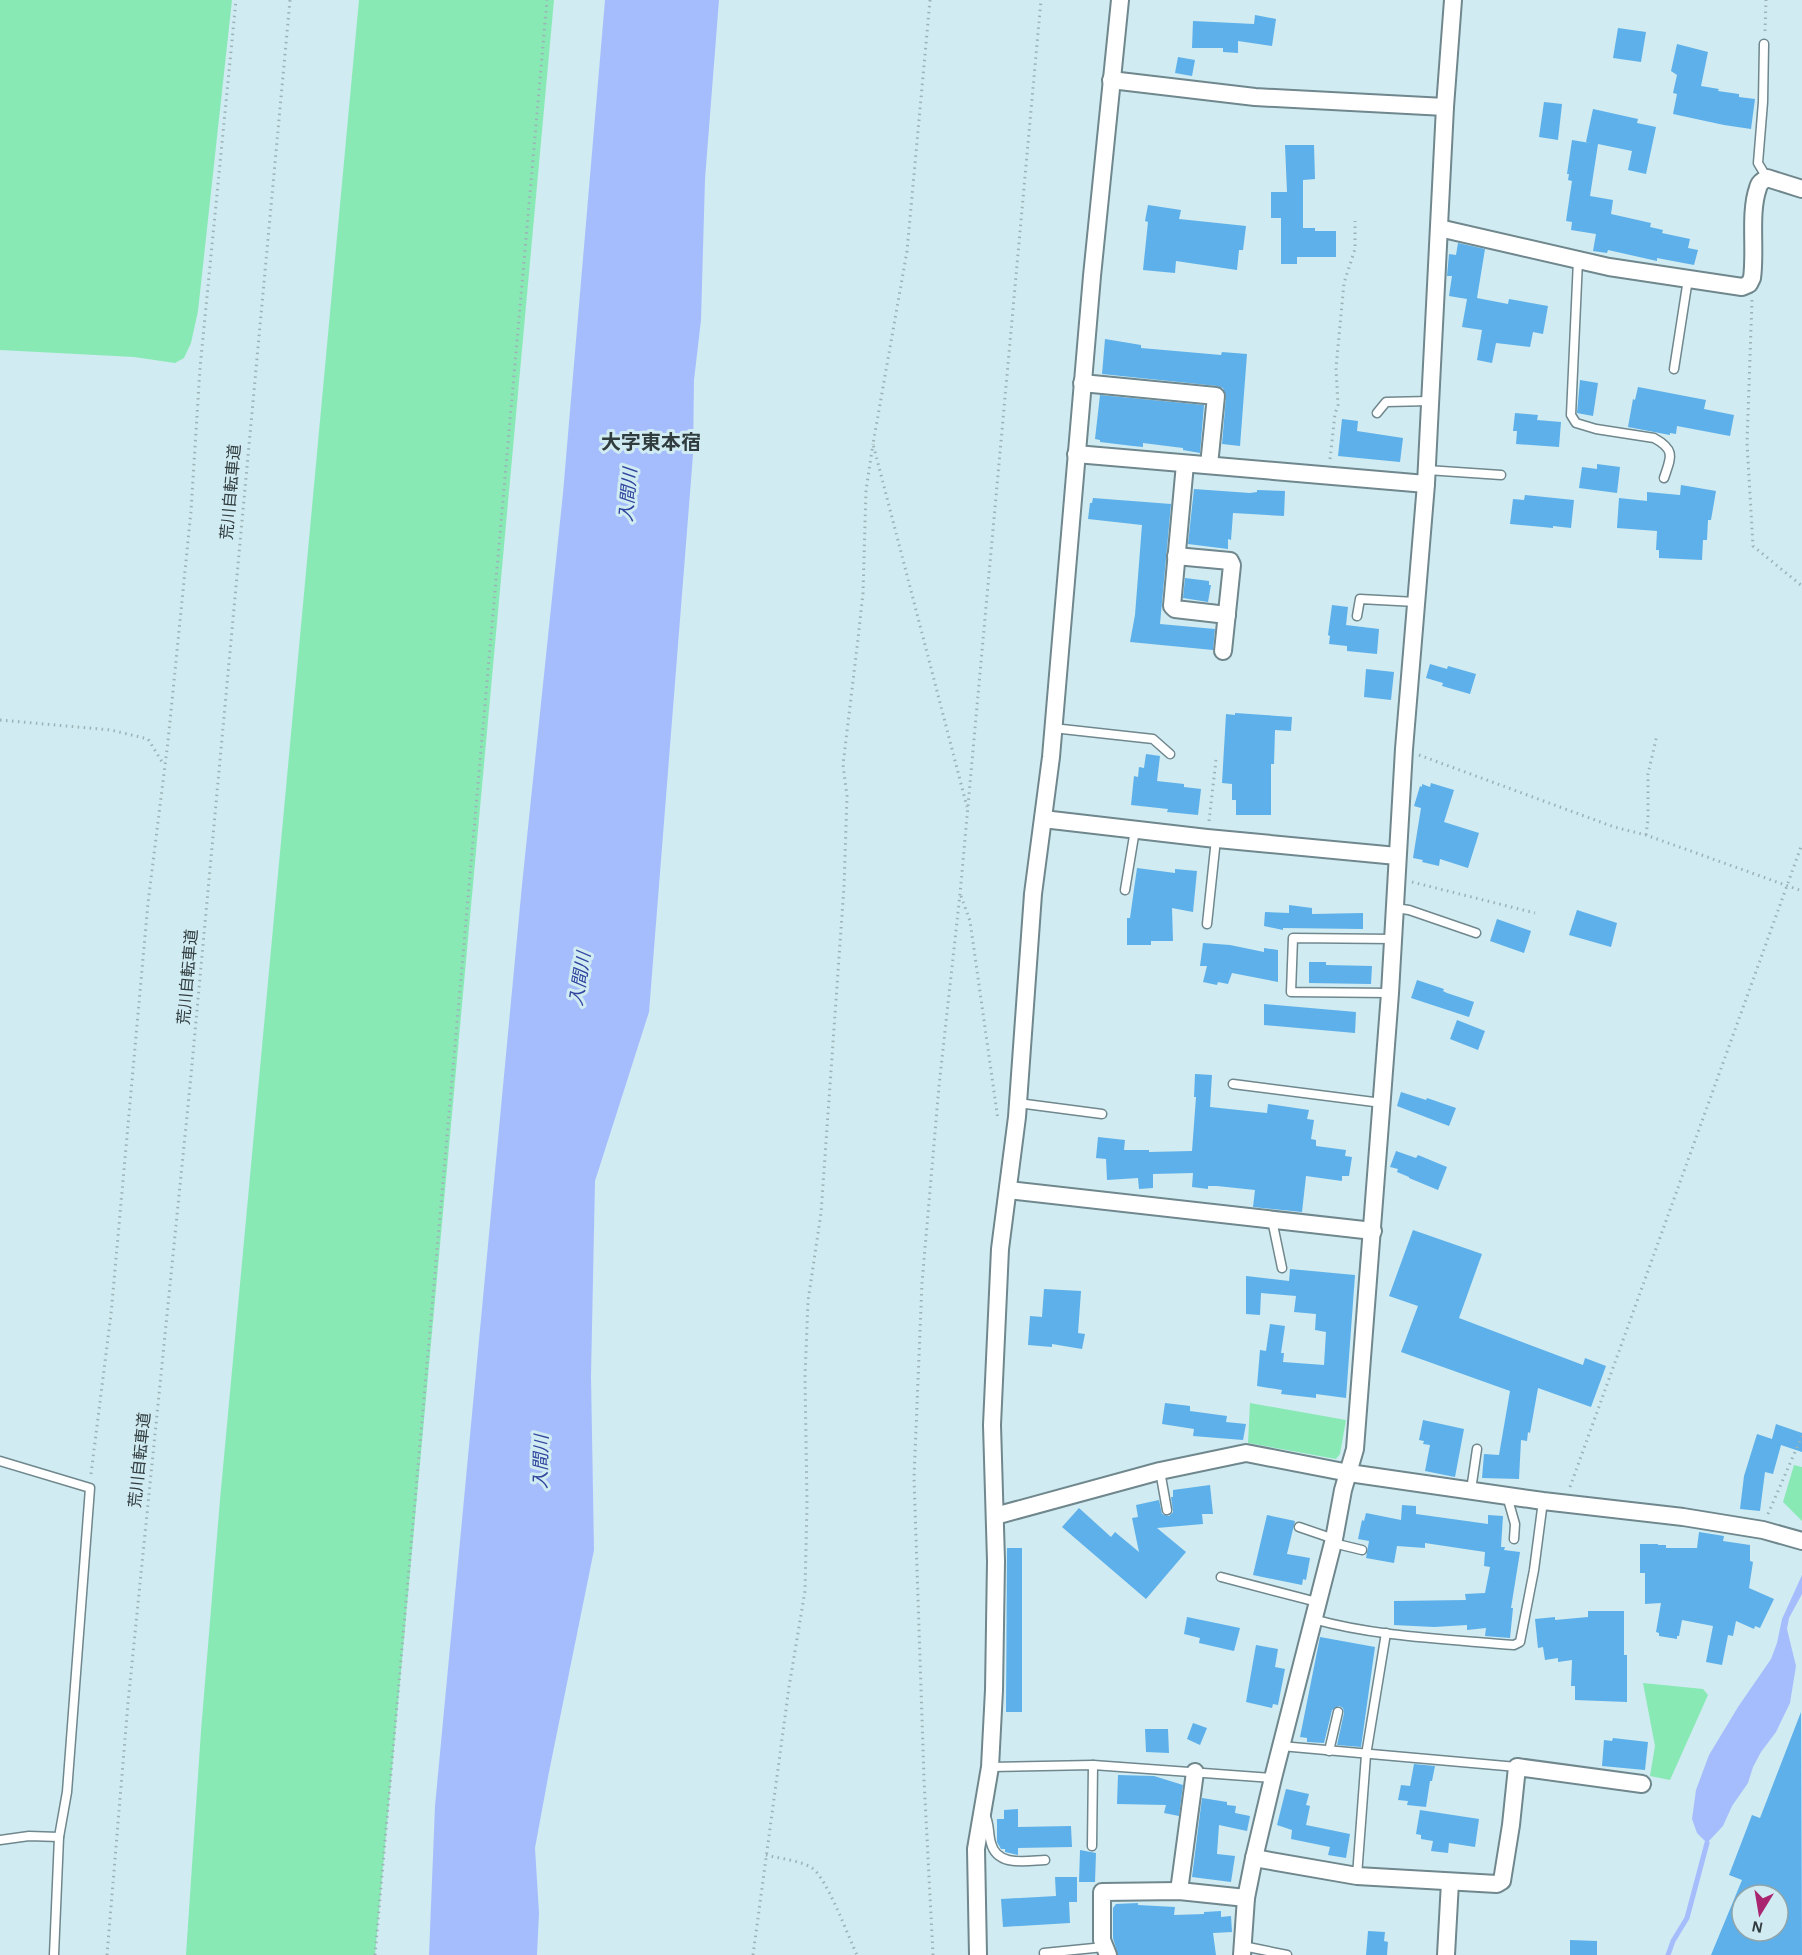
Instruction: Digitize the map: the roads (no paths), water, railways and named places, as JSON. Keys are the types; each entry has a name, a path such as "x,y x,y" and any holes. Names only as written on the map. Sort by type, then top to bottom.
{"street":[{"path":"978,1955 976,1849 990,1767 994,1690 993,1425 1000,1249 1018,1103 1033,894 1053,728 1082,383 1120,0"},
{"path":"1243,1951 1246,1898 1254,1858 1333,1541 1343,1490 1355,1449 1382,1103 1404,749 1426,477 1445,107 1453,0"},
{"path":"1111,80 1255,97 1445,107"},
{"path":"1439,228 1578,260 1742,287 1749,284 1752,278 1755,205 1761,182 1767,178 1802,189"},
{"path":"1082,383 1216,396 1209,465"},
{"path":"1076,454 1329,476 1426,477"},
{"path":"1185,464 1172,606 1176,609 1227,615"},
{"path":"1176,556 1230,561 1232,564 1223,651"},
{"path":"1042,819 1397,856"},
{"path":"1008,1190 1372,1231"},
{"path":"995,1516 1160,1472 1246,1453 1349,1473 1543,1501 1683,1517 1763,1530 1802,1541"},
{"path":"1254,1858 1357,1876 1497,1884 1502,1881 1511,1825 1516,1767 1642,1784"},
{"path":"1179,1891 1195,1772"},
{"path":"1446,1955 1450,1882"},
{"path":"1106,1951 1102,1940 1102,1892 1179,1891 1246,1898"}],"lane":[{"path":"1764,45 1763,102 1758,163 1767,178"},
{"path":"1578,260 1570,415 1576,423 1596,429 1654,438 1661,442 1668,448 1671,456 1664,478"},
{"path":"1674,369 1688,279"},
{"path":"1377,413 1386,402 1430,401"},
{"path":"1426,477 1502,475"},
{"path":"1357,616 1360,599 1416,602"},
{"path":"1053,728 1153,739 1170,754"},
{"path":"1125,890 1135,830"},
{"path":"1207,924 1211,838"},
{"path":"1395,908 1409,910 1476,933"},
{"path":"1389,993 1291,992 1293,938 1393,939"},
{"path":"1233,1084 1382,1103"},
{"path":"1018,1103 1102,1114"},
{"path":"1272,1220 1282,1268"},
{"path":"1471,1490 1476,1449"},
{"path":"0,1461 90,1488 67,1792 58,1838 54,1955"},
{"path":"1160,1472 1167,1510"},
{"path":"1507,1496 1515,1524 1514,1539"},
{"path":"1312,1619 1386,1633 1514,1645 1520,1642 1534,1570 1543,1501"},
{"path":"1299,1527 1362,1550"},
{"path":"1221,1577 1317,1602"},
{"path":"1357,1876 1366,1755 1386,1633"},
{"path":"1329,1751 1338,1712"},
{"path":"1281,1746 1516,1767"},
{"path":"1092,1846 1093,1765"},
{"path":"990,1767 1093,1765 1273,1778"},
{"path":"983,1811 988,1821 991,1845 999,1858 1005,1861 1045,1860"},
{"path":"0,1840 29,1836 58,1838"},
{"path":"1044,1953 1106,1951"},
{"path":"1243,1951 1287,1955"}],"water":[{"name":"入間川","path":"605,0 719,0 705,179 701,320 694,380 693,455 649,1012 595,1181 591,1376 594,1550 535,1848 539,1913 537,1955 429,1955 435,1806 522,885 563,493"},
{"path":"1802,1575 1802,1594 1789,1618 1787,1629 1796,1666 1790,1703 1776,1732 1761,1752 1748,1783 1732,1806 1723,1826 1707,1843 1697,1833 1692,1819 1696,1790 1709,1755 1771,1659 1782,1619"}],"waterway":[{"path":"1668,1955 1673,1941 1687,1918 1707,1843"}],"district":[{"name":"大字東本宿","path":"651,443"}]}
